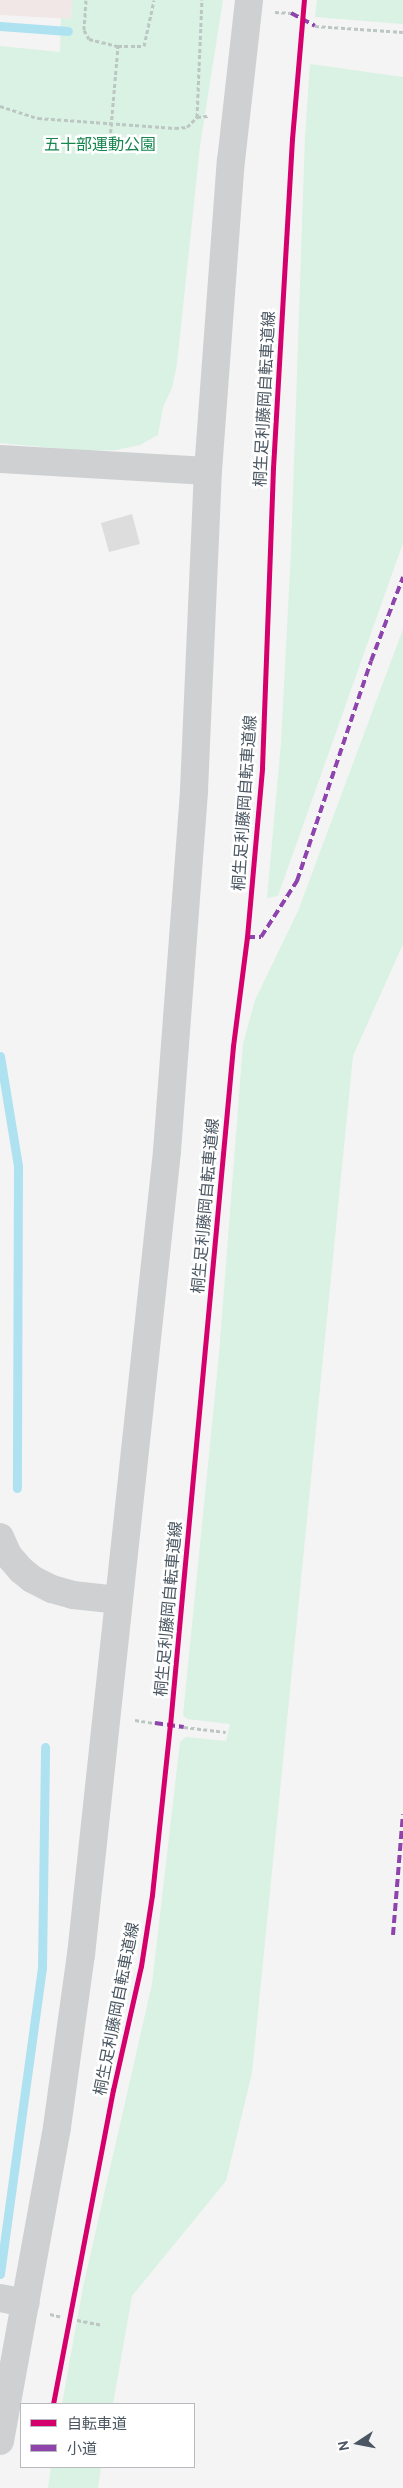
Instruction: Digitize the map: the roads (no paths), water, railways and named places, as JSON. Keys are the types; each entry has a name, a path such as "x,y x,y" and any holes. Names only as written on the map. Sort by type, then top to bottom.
{"street":[{"path":"0,2441 13,2300 57,2127 81,1954 167,1151 194,790 208,471 231,161 249,0"},
{"path":"0,459 208,471"},
{"path":"0,1537 8,1555 20,1570 32,1579 52,1589 73,1596 118,1600"}],"waterway":[{"path":"0,26 68,31"},
{"path":"0,1056 18,1166 17,1488"},
{"path":"0,2274 42,1968 45,1747"}],"park label":[{"name":"五十部運動公園","path":"100,145"}]}
